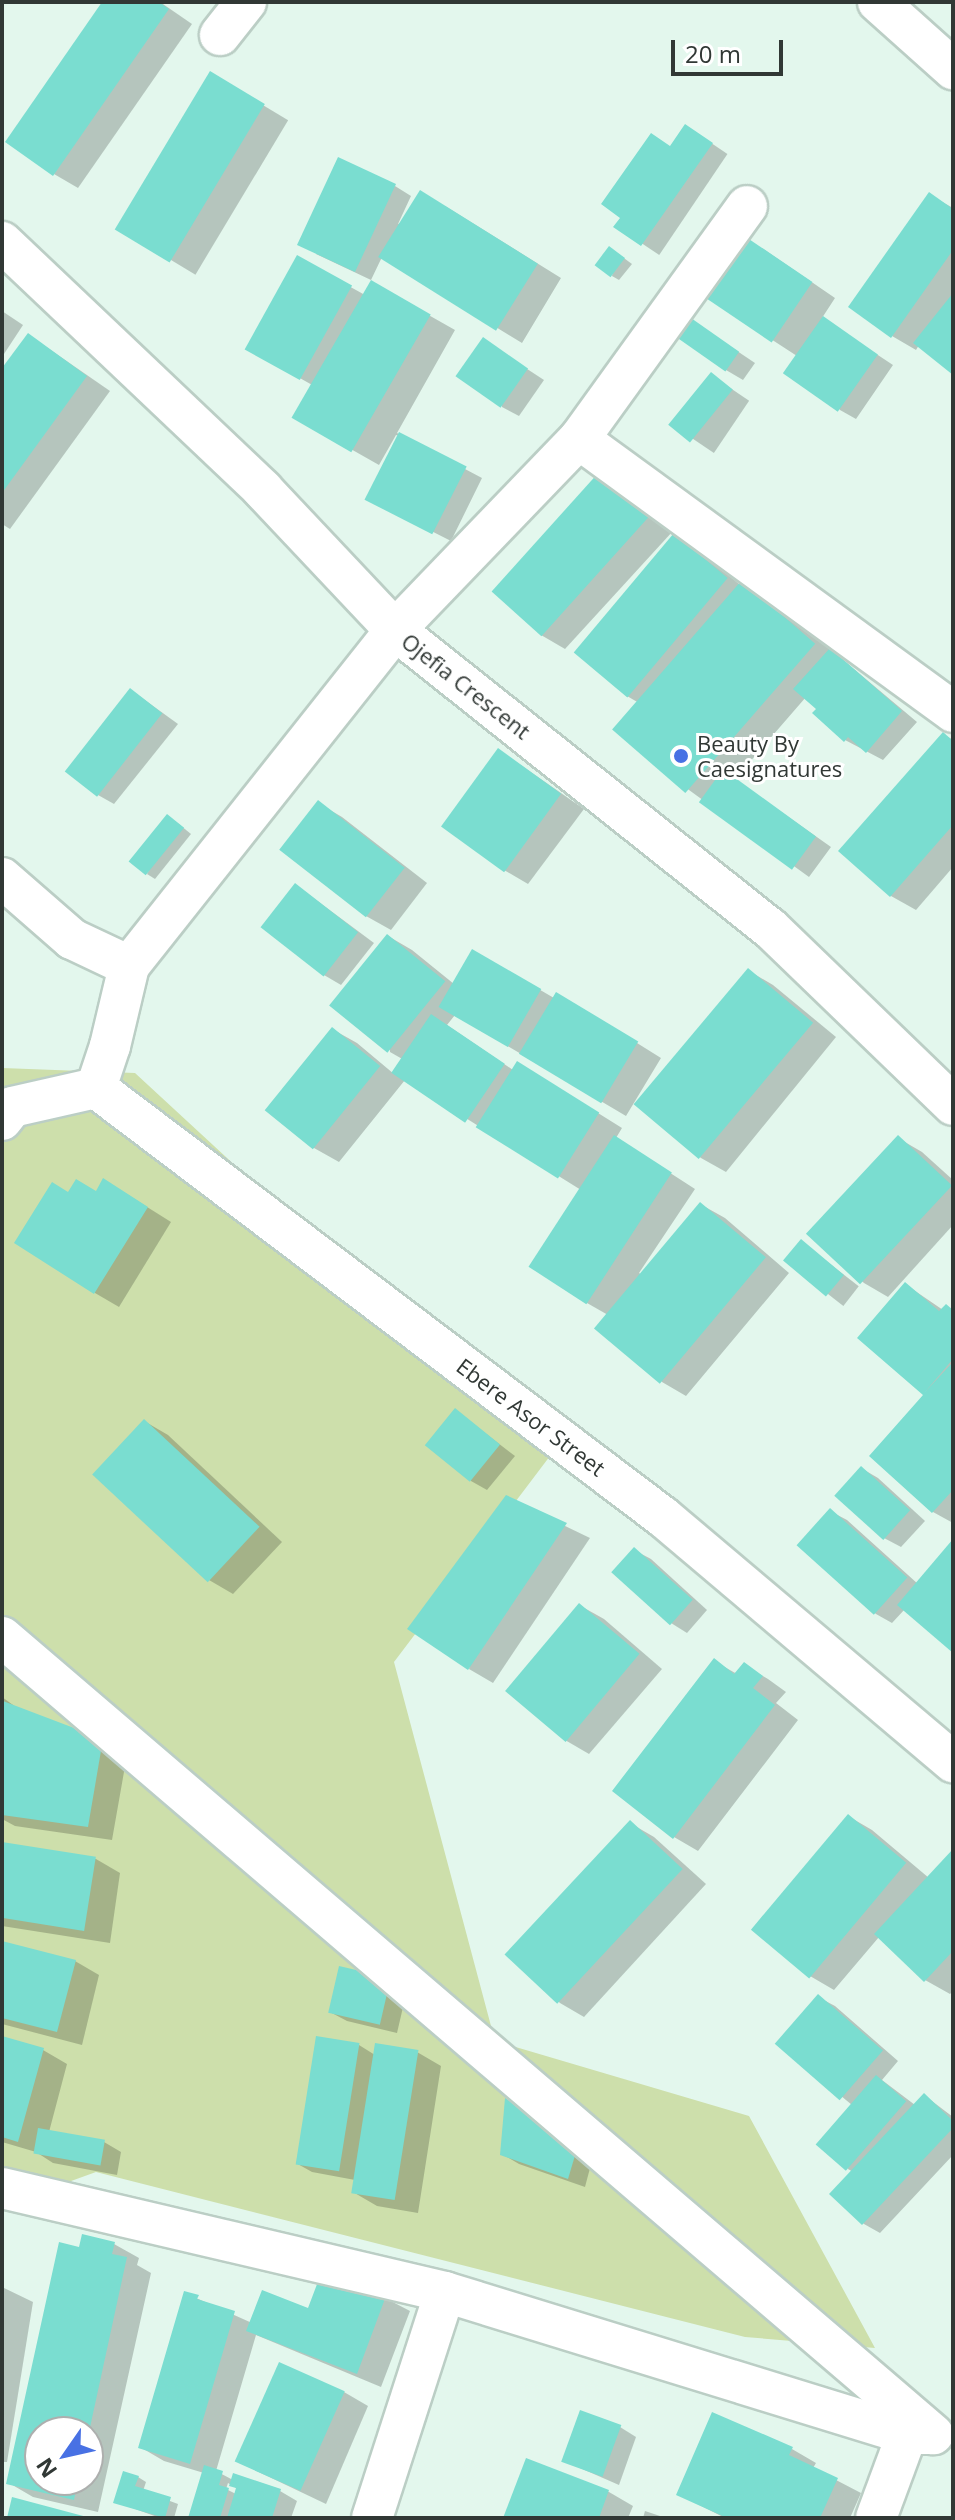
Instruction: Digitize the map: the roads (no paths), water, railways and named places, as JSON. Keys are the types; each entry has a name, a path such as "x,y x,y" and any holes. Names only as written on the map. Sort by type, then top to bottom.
{"street":[{"path":"220,35 246,2"},
{"path":"878,2 953,69"},
{"path":"2,1120 12,1107 96,1088 110,1046 129,966 395,630 579,439 747,206"},
{"name":"Ojefia Crescent","path":"2,242 263,490 395,630 771,929 953,1105"},
{"path":"579,439 953,712"},
{"path":"2,878 72,939 129,966"},
{"name":"Ebere Asor Street","path":"96,1088 663,1517 953,1762"},
{"path":"2,1637 931,2440"},
{"path":"2,2188 445,2292 931,2440"},
{"path":"372,2518 445,2292"},
{"path":"876,2518 931,2440"}],"place":[{"name":"Beauty By Caesignatures","path":"681,756"}]}
